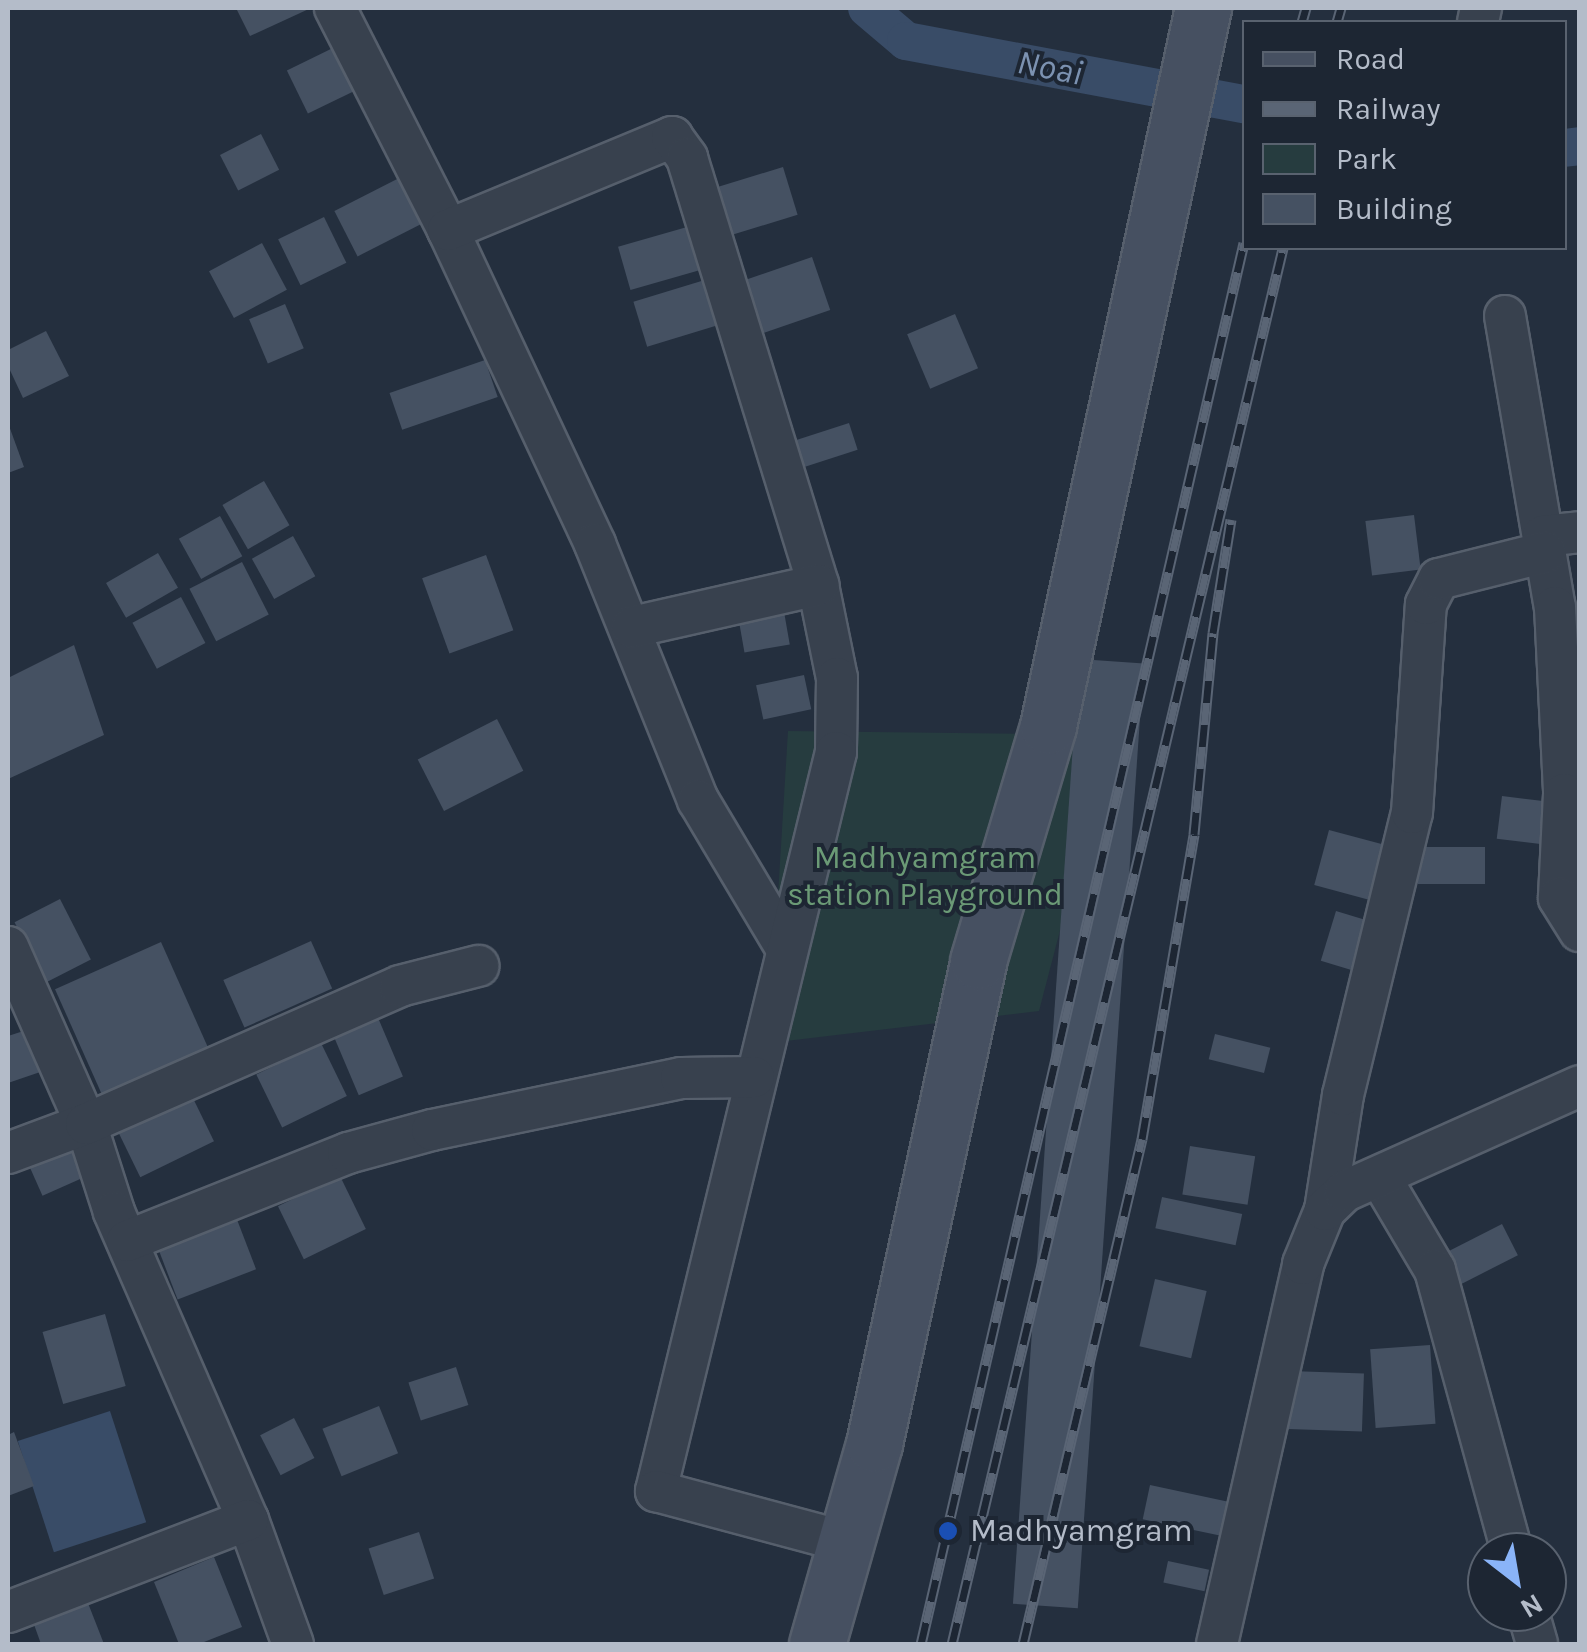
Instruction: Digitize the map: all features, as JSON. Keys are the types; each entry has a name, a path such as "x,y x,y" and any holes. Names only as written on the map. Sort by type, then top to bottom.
{"street":[{"path":"336,8 448,230 632,627 698,800 786,946"},
{"path":"817,1644 874,1444 978,961 1048,726 1203,8"},
{"path":"448,230 672,137 687,158 818,584 837,678 836,752 656,1491 846,1542"},
{"path":"1505,316 1556,540 1564,794 1559,898 1580,931"},
{"path":"1217,1644 1303,1264 1325,1210 1343,1096 1412,814 1426,604 1439,579 1556,540"},
{"path":"632,627 818,584"},
{"path":"8,947 86,1124 127,1241 248,1520 294,1644"},
{"path":"8,1153 86,1124 400,986 478,966"},
{"path":"127,1241 348,1153 432,1130 682,1078 754,1077"},
{"path":"1325,1210 1344,1191 1580,1086"},
{"path":"1380,1177 1436,1270 1507,1532"},
{"path":"8,1612 248,1520"}],"green space":[{"name":"Madhyamgram station Playground","path":"788,731 1111,735 1039,1011 769,1043"}],"water":[{"path":"110,1411 146,1522 54,1552 18,1441"}],"building":[{"path":"236,8 311,8 250,36"},
{"path":"339,45 360,88 308,114 287,70"},
{"path":"261,134 279,170 238,191 220,155"},
{"path":"783,167 798,215 725,237 710,189"},
{"path":"403,176 426,221 358,256 334,211"},
{"path":"324,217 346,263 301,285 278,239"},
{"path":"694,225 706,268 630,290 618,247"},
{"path":"262,243 287,290 234,318 209,271"},
{"path":"812,257 830,310 749,338 731,285"},
{"path":"708,279 722,324 647,347 633,302"},
{"path":"285,304 304,348 268,363 249,319"},
{"path":"955,314 978,368 930,389 907,334"},
{"path":"46,331 69,376 23,398 8,366 8,350"},
{"path":"485,360 498,397 402,430 390,393"},
{"path":"8,423 24,467 8,473"},
{"path":"849,423 858,450 796,470 787,443"},
{"path":"264,481 290,525 248,549 222,505"},
{"path":"1414,515 1421,570 1372,576 1365,521"},
{"path":"220,516 242,556 201,579 179,539"},
{"path":"293,536 315,576 274,599 252,559"},
{"path":"158,553 178,588 126,618 106,583"},
{"path":"486,555 513,630 449,653 422,578"},
{"path":"242,562 269,615 216,641 189,589"},
{"path":"181,597 205,643 157,669 132,623"},
{"path":"783,606 790,644 744,652 738,614"},
{"path":"74,645 104,735 8,779 8,678"},
{"path":"1079,659 1144,664 1078,1608 1013,1604"},
{"path":"804,675 811,709 763,719 756,685"},
{"path":"497,719 523,771 444,811 418,759"},
{"path":"1502,796 1554,802 1548,845 1497,839"},
{"path":"1329,830 1393,847 1378,902 1314,885"},
{"path":"1418,847 1485,847 1485,884 1418,884"},
{"path":"60,899 91,960 45,983 15,922"},
{"path":"1336,911 1372,922 1357,972 1321,961"},
{"path":"311,941 332,989 244,1028 223,980"},
{"path":"161,942 211,1055 105,1102 55,989"},
{"path":"376,1013 403,1077 359,1095 332,1032"},
{"path":"36,1027 49,1069 8,1083 8,1036"},
{"path":"1215,1034 1270,1048 1264,1073 1209,1059"},
{"path":"321,1043 347,1096 282,1128 256,1075"},
{"path":"189,1090 214,1141 140,1177 115,1126"},
{"path":"73,1134 91,1174 42,1196 25,1156"},
{"path":"1190,1146 1255,1156 1248,1205 1182,1194"},
{"path":"340,1176 366,1229 304,1259 278,1206"},
{"path":"1162,1197 1242,1214 1236,1245 1155,1228"},
{"path":"236,1217 256,1269 178,1299 158,1247"},
{"path":"1502,1224 1518,1255 1456,1287 1440,1256"},
{"path":"1155,1279 1207,1291 1191,1358 1139,1346"},
{"path":"105,1314 126,1386 63,1404 43,1332"},
{"path":"1430,1345 1436,1424 1376,1428 1370,1349"},
{"path":"456,1367 468,1405 421,1420 408,1382"},
{"path":"1290,1371 1364,1374 1362,1432 1288,1429"},
{"path":"379,1406 398,1453 342,1476 322,1429"},
{"path":"294,1418 314,1458 281,1475 260,1435"},
{"path":"14,1432 34,1486 8,1496 8,1435"},
{"path":"1150,1485 1228,1502 1221,1536 1143,1519"},
{"path":"419,1532 434,1579 384,1595 369,1548"},
{"path":"214,1557 242,1627 199,1644 179,1644 154,1582"},
{"path":"1168,1561 1209,1570 1205,1591 1163,1583"},
{"path":"86,1598 104,1644 41,1644 32,1619"}],"waterway":[{"name":"Noai","path":"867,8 906,41 1242,104"},
{"name":"Noai","path":"1567,148 1580,146"}],"railway":[{"path":"1303,20 1306,8"},
{"path":"1338,20 1341,8"},
{"path":"921,1644 1242,250"},
{"path":"952,1644 1283,250"},
{"path":"1023,1644 1142,1139 1194,834 1213,633 1231,519"}],"place":[{"name":"Madhyamgram","path":"948,1531"}]}
